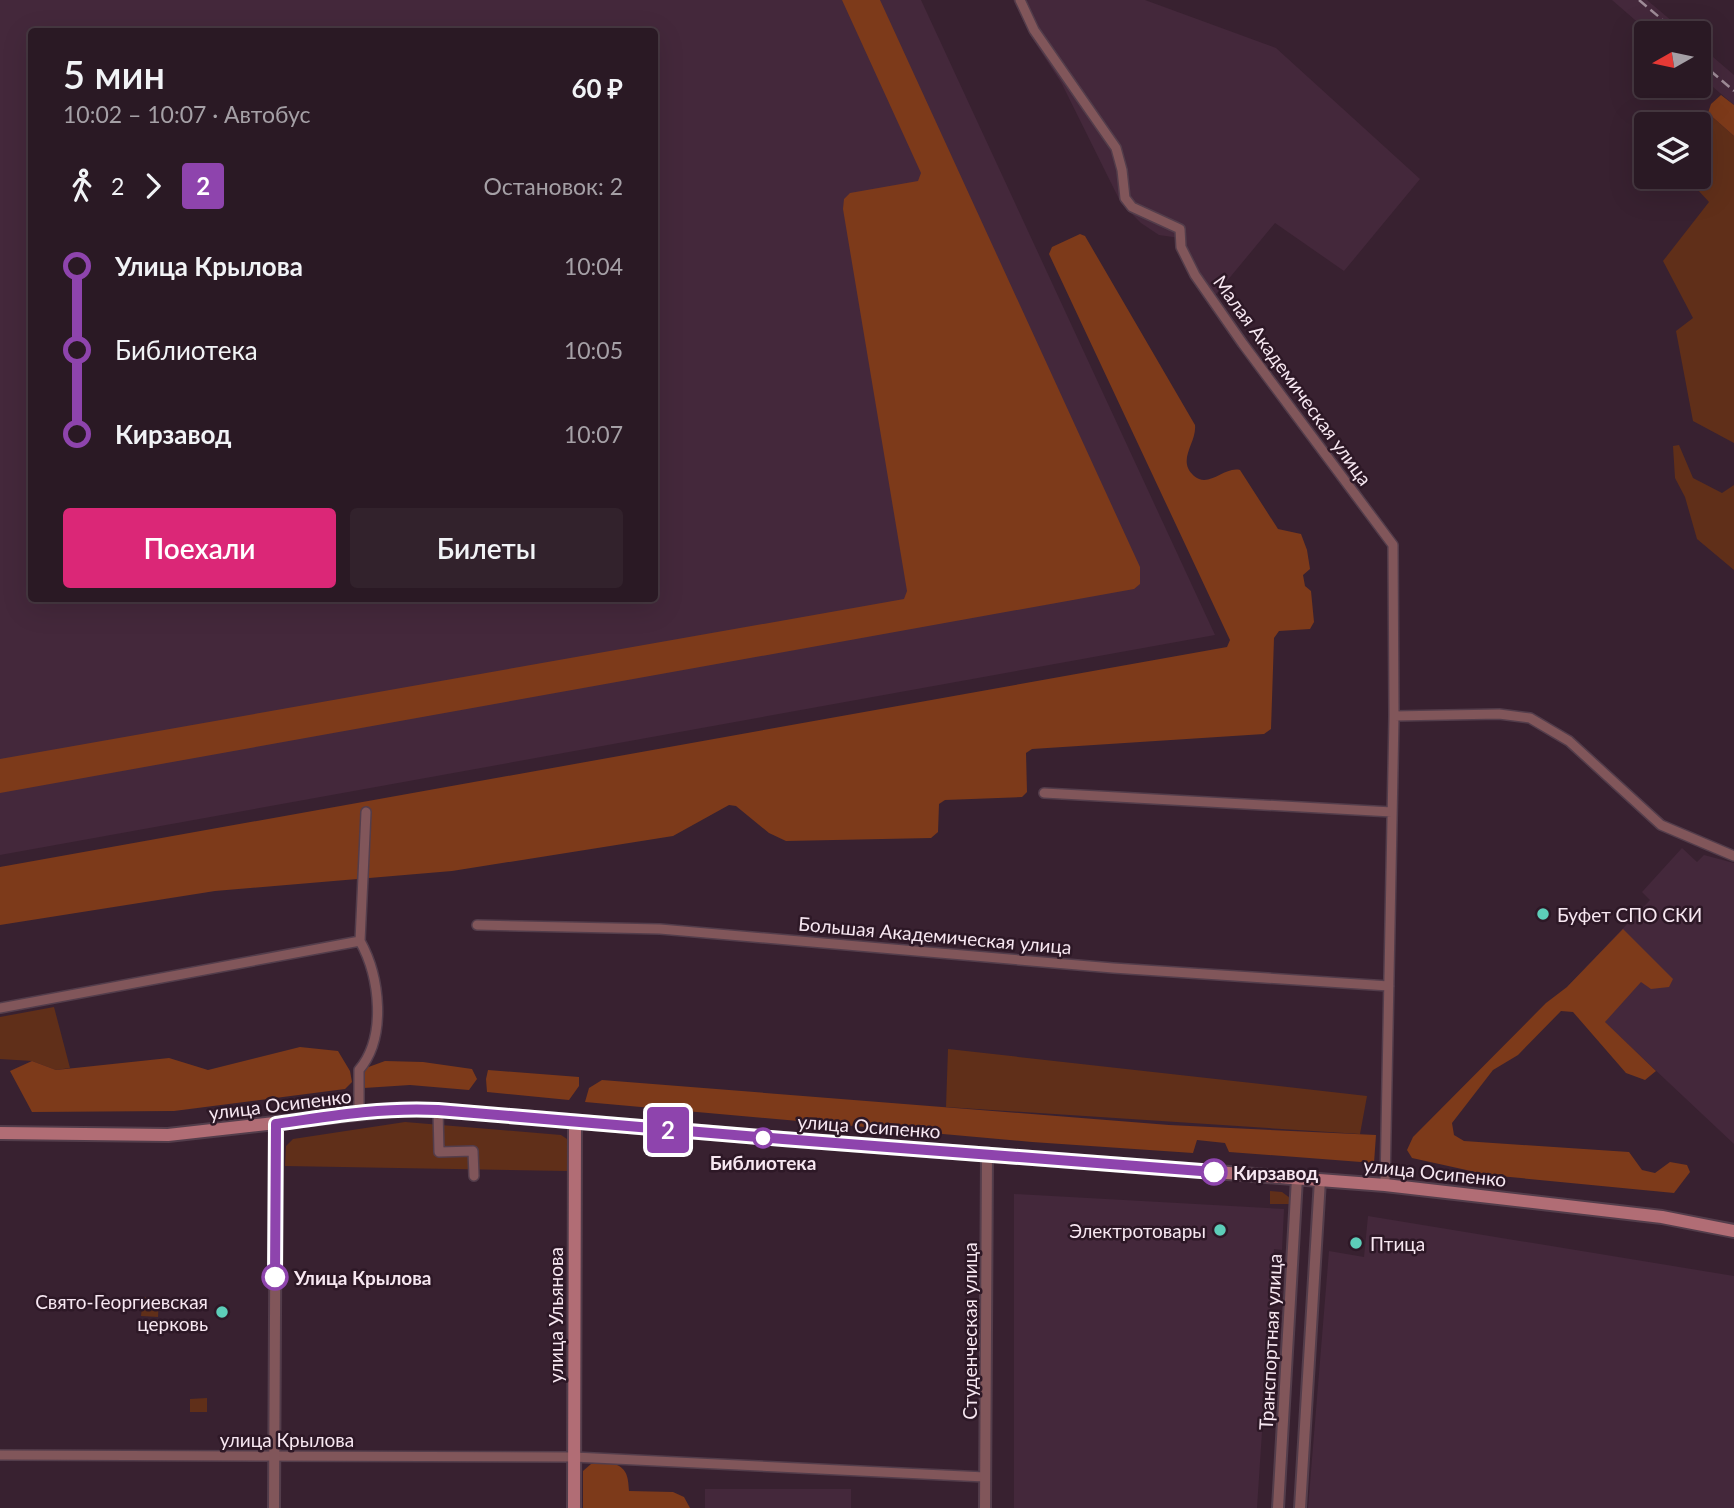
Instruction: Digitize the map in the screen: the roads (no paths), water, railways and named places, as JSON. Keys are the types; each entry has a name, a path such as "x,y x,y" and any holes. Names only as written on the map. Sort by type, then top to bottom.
{"main road":[{"name":"улица Осипенко","path":"0,1133 168,1135 400,1109 438,1110 1385,1185 1662,1217 1734,1231"},
{"name":"улица Ульянова","path":"574,1508 575,1122"}],"street":[{"name":"Малая Академическая улица","path":"1020,0 1034,30 1116,148 1125,198 1132,207 1180,229 1181,247 1195,275 1393,545 1394,716"},
{"path":"1385,1185 1394,716 1499,714 1530,718 1569,741 1661,825 1734,856"},
{"path":"1044,793 1392,812"},
{"path":"359,1113 359,1070 373,1043 378,1009 370,958 360,941 366,812"},
{"name":"Большая Академическая улица","path":"477,925 660,929 1099,967 1389,986"},
{"path":"0,1008 360,941"},
{"path":"438,1110 439,1152 473,1151 474,1176"},
{"path":"274,1508 276,1124"},
{"name":"Студенческая улица","path":"985,1508 987,1153"},
{"name":"Транспортная улица","path":"1278,1508 1297,1178"},
{"name":"Транспортная улица","path":"1300,1508 1320,1180"},
{"name":"улица Крылова","path":"0,1455 574,1457 985,1477"}],"railway":[{"path":"1639,0 1664,21"},
{"path":"1712,72 1734,91"}],"place":[{"name":"Буфет СПО СКИ","path":"1543,914"},
{"name":"Библиотека","path":"763,1138"},
{"name":"Кирзавод","path":"1214,1172"},
{"name":"Электротовары","path":"1220,1230"},
{"name":"Птица","path":"1356,1243"},
{"name":"Улица Крылова","path":"275,1277"},
{"name":"Свято-Георгиевская церковь","path":"222,1312"}]}
